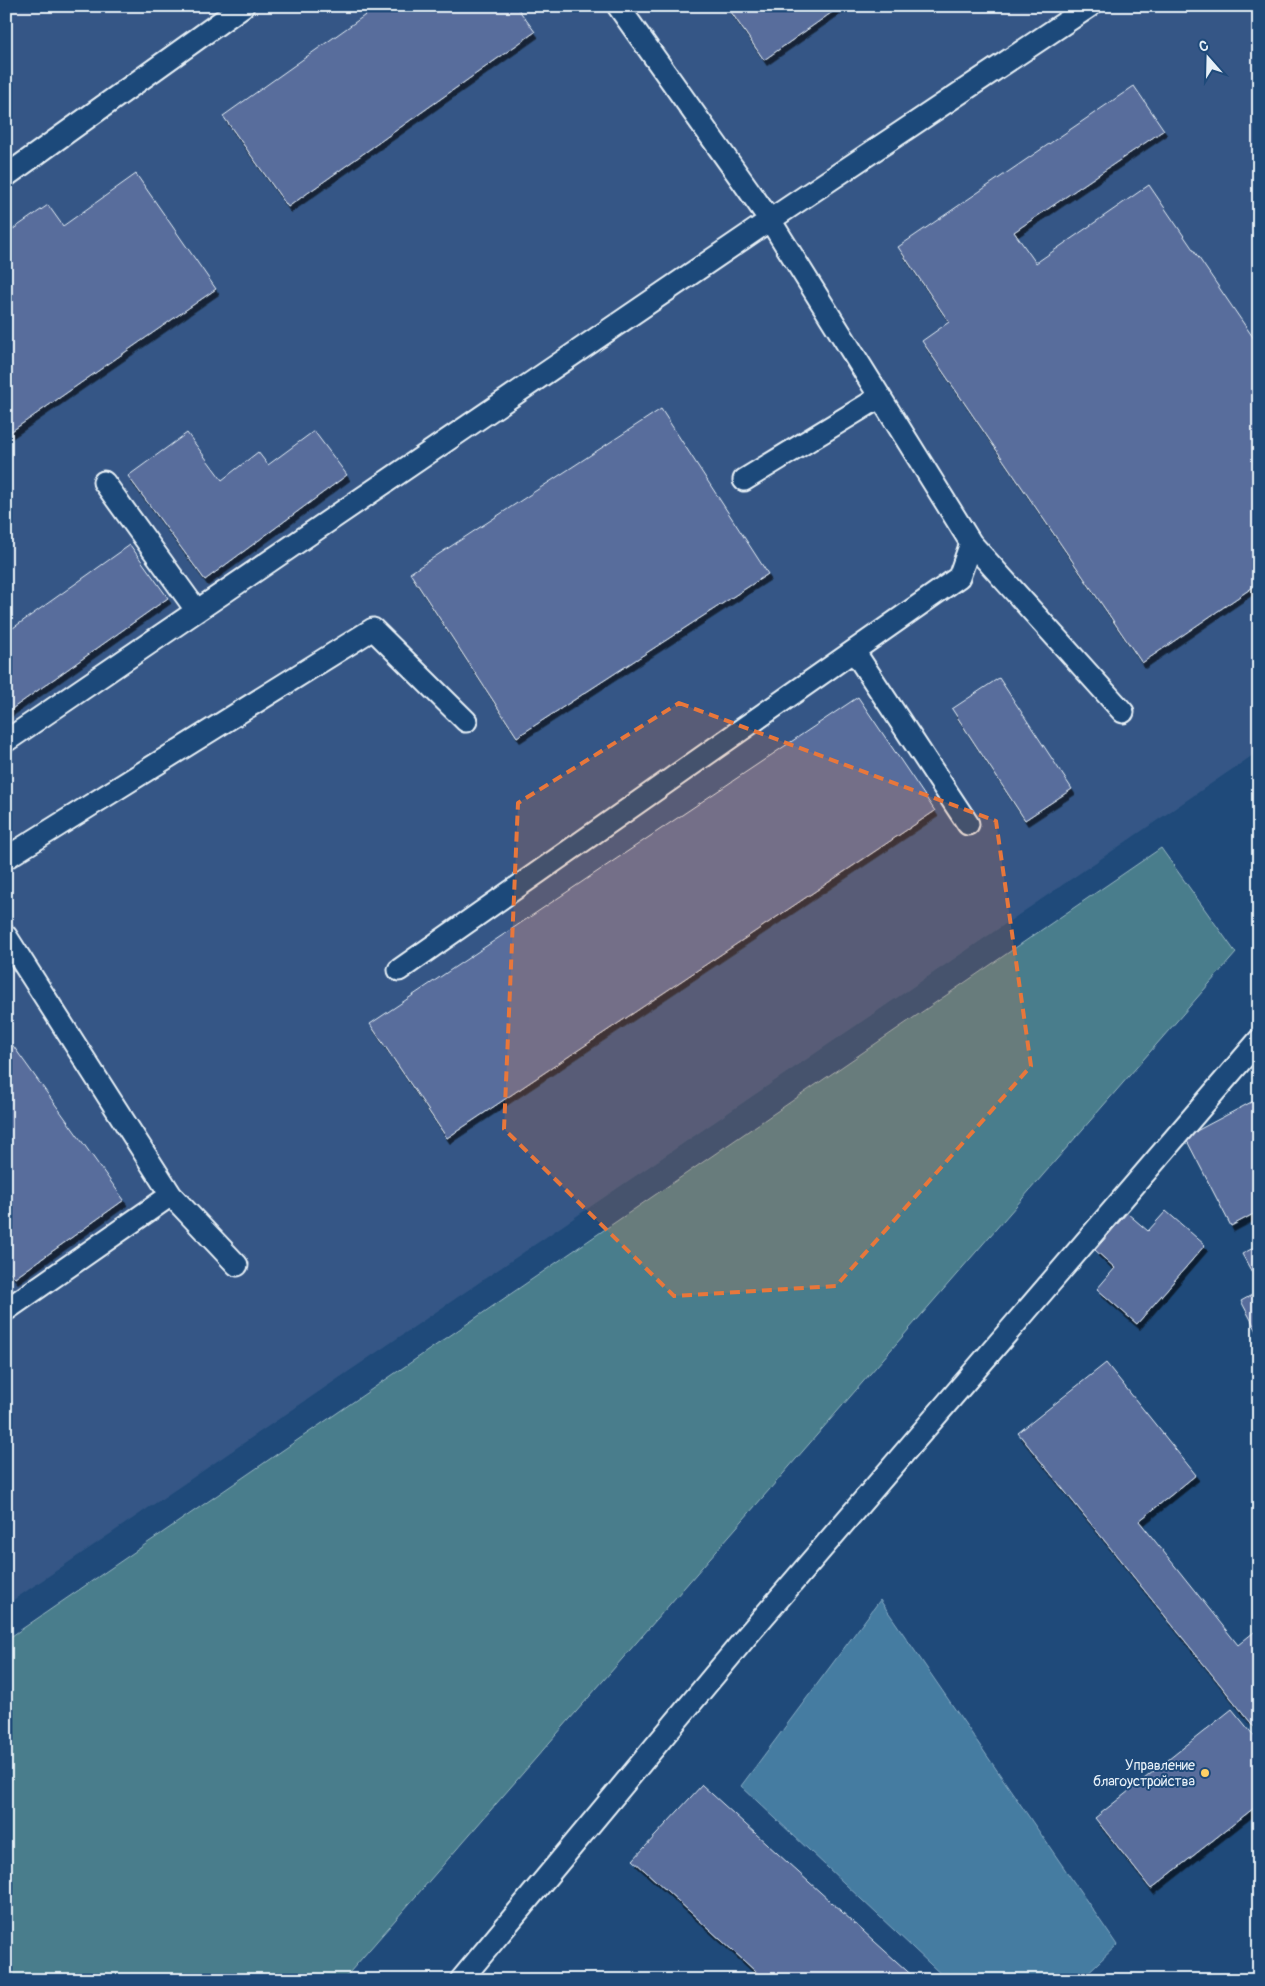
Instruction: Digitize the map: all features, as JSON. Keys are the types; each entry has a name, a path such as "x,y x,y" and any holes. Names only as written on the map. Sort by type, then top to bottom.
{"lane":[{"path":"6,176 243,6"},
{"path":"618,6 770,220 970,543 1123,712"},
{"path":"6,741 770,220 1090,6"},
{"path":"744,480 880,397"},
{"path":"104,482 197,611"},
{"path":"399,970 959,577 970,543"},
{"path":"6,858 373,629 466,721"},
{"path":"854,651 968,824"},
{"path":"6,936 171,1195 237,1265"},
{"path":"461,1980 746,1637 1259,1040"},
{"path":"6,1310 171,1195"}],"highlighted area":[{"path":"679,703 996,821 1031,1066 836,1286 674,1296 504,1129 518,803"}],"shaded area":[{"path":"6,6 1259,6 1259,751 6,1605"},
{"path":"1161,848 1236,953 343,1980 6,1980 6,1640"},
{"path":"880,1600 1117,1945 1080,1980 947,1980 741,1786"}],"building":[{"path":"378,6 516,6 535,32 288,207 223,116"},
{"path":"727,6 841,6 764,60"},
{"path":"1134,86 1164,130 1014,232 1036,263 1149,185 1259,346 1259,583 1142,663 922,341 949,322 898,247"},
{"path":"136,174 216,289 6,435 6,234 48,205 63,226"},
{"path":"661,409 768,574 517,737 410,573"},
{"path":"314,431 347,475 205,580 128,476 187,433 222,480 258,452 268,465"},
{"path":"130,545 168,598 6,713 6,619 13,628"},
{"path":"999,678 1072,789 1025,820 952,709"},
{"path":"858,697 935,811 447,1138 370,1024"},
{"path":"6,1036 124,1200 15,1278 6,1267"},
{"path":"1259,1098 1259,1211 1231,1226 1185,1137"},
{"path":"1166,1211 1205,1245 1137,1324 1097,1289 1115,1268 1095,1250 1127,1213 1148,1231"},
{"path":"1259,1245 1259,1285 1242,1254"},
{"path":"1259,1291 1259,1335 1241,1301"},
{"path":"1106,1363 1196,1475 1139,1521 1238,1645 1259,1628 1259,1733 1018,1433"},
{"name":"Управление благоустройства","path":"1232,1709 1259,1742 1259,1804 1151,1889 1095,1818"},
{"path":"702,1785 917,1980 765,1980 633,1860"}],"place":[{"name":"Управление благоустройства","path":"1205,1773"}]}
